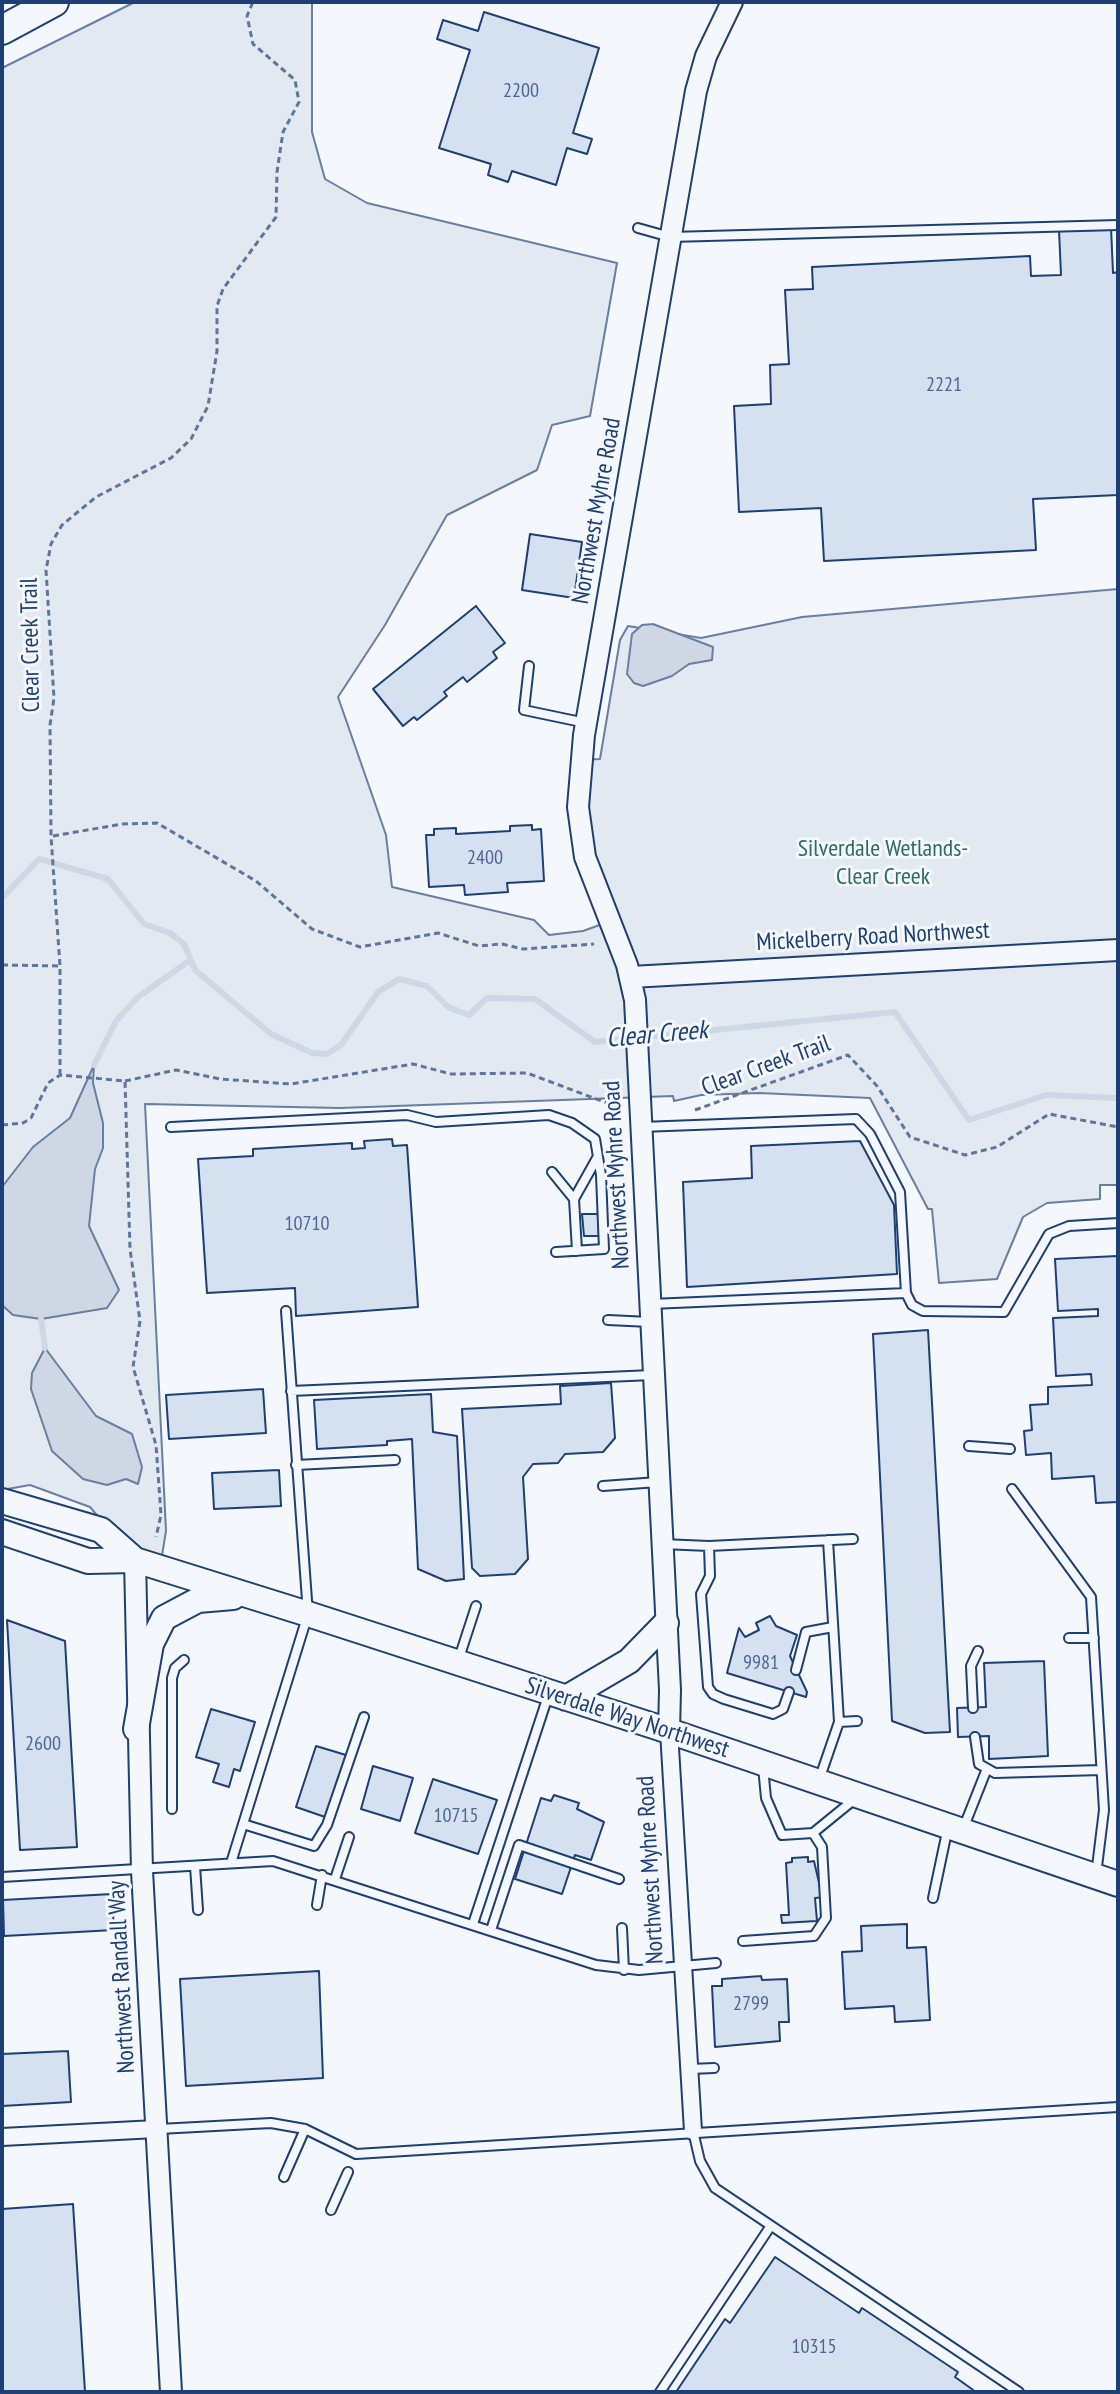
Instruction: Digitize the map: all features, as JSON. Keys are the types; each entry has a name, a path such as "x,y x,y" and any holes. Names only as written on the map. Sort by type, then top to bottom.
{"highway":[{"path":"2,30 54,2"}],"main road":[{"name":"Silverdale Way Northwest","path":"2,1501 101,1530 135,1560"},
{"name":"Silverdale Way Northwest","path":"2,1532 88,1561 135,1560 308,1614 669,1731 1107,1880"},
{"path":"136,1729 151,1644 164,1618 186,1603 212,1597 265,1601"},
{"path":"557,1696 629,1661 666,1623"}],"street":[{"name":"Northwest Myhre Road","path":"693,2131 669,1731 637,1023 631,977 600,902 579,825 586,723 700,72 732,2"},
{"name":"Mickelberry Road Northwest","path":"631,977 1118,950"},
{"name":"Northwest Randall Way","path":"135,1560 136,1729 142,1871 171,2392"},
{"path":"2,2137 156,2129"}],"lane":[{"path":"638,228 670,237 1118,225"},
{"path":"529,666 524,710 586,723"},
{"path":"171,1127 407,1115 436,1122 549,1115 572,1123 595,1139 604,1249 556,1252"},
{"path":"640,1127 856,1119 870,1134 900,1192 906,1293 912,1305 923,1311 1004,1312 1055,1230 1118,1223"},
{"path":"577,1251 574,1199 598,1157"},
{"path":"552,1172 574,1199"},
{"path":"608,1320 649,1313 906,1293"},
{"path":"231,1863 308,1614 286,1311"},
{"path":"291,1391 653,1375"},
{"path":"969,1446 1010,1449"},
{"path":"296,1465 395,1460"},
{"path":"603,1486 659,1482"},
{"path":"1012,1489 1091,1597 1107,1880"},
{"path":"662,1544 709,1546 853,1539"},
{"path":"818,1782 839,1722 828,1540"},
{"path":"709,1546 710,1576 701,1594 708,1687 724,1699 773,1714 783,1709 789,1692"},
{"path":"458,1663 476,1606"},
{"path":"796,1670 806,1632 833,1627"},
{"path":"1069,1638 1094,1638"},
{"path":"973,1708 971,1666 978,1651"},
{"path":"172,1809 172,1678 175,1668 184,1660"},
{"path":"473,1924 557,1696"},
{"path":"243,1824 314,1846 327,1825 364,1717"},
{"path":"839,1722 857,1721"},
{"path":"975,1737 979,1764 986,1771 1101,1770"},
{"path":"762,1763 766,1798 782,1835 813,1833 859,1796"},
{"path":"933,1898 955,1828 986,1771"},
{"path":"743,1941 814,1936 826,1918 822,1847 813,1833"},
{"path":"335,1879 349,1837"},
{"path":"491,1930 519,1845 619,1879"},
{"path":"2,1877 273,1861 596,1965 624,1970 716,1963"},
{"path":"195,1866 198,1910"},
{"path":"317,1905 322,1875"},
{"path":"622,1928 624,1970"},
{"path":"689,2069 714,2068"},
{"path":"156,2129 271,2123 305,2129 356,2154 1118,2107"},
{"path":"284,2177 305,2129"},
{"path":"693,2131 700,2161 715,2188 1019,2392"},
{"path":"331,2210 348,2172"},
{"path":"660,2392 770,2227"}],"path":[{"name":"Clear Creek Trail","path":"60,1075 60,966 51,836 50,725 54,698 46,570 51,544 62,525 78,510 116,485 171,458 191,439 208,406 217,351 217,306 223,289 276,217 277,172 283,132 299,102 300,93 295,80 253,44 247,16 253,2"},
{"path":"51,836 122,824 157,823 256,881 312,929 360,947 438,933 479,946 502,944 523,949 594,944"},
{"path":"2,965 60,966"},
{"name":"Clear Creek Trail","path":"690,1112 848,1055 877,1086 910,1137 965,1155 997,1147 1049,1114 1118,1127"},
{"path":"2,1125 23,1123 31,1118 48,1083 60,1075 125,1081 176,1070 220,1079 291,1084 413,1064 451,1074 527,1073 615,1106"},
{"path":"125,1081 130,1249 140,1321 133,1367 156,1445 161,1515 156,1537"}],"green space":[{"name":"Silverdale Wetlands- Clear Creek","path":"135,2 312,2 312,132 325,179 367,203 617,263 590,416 552,425 537,470 447,515 385,625 338,697 386,835 392,887 534,920 549,935 583,931 608,922 600,902 581,760 600,759 620,640 628,626 701,638 802,617 1118,589 1118,1185 1100,1185 1100,1199 1047,1203 1023,1217 997,1279 939,1283 932,1209 928,1209 870,1098 759,1093 701,1095 674,1101 673,1096 340,1108 145,1104 166,1531 160,1568 135,1560 90,1507 30,1485 2,1490 2,68"}],"shaded area":[{"path":"653,624 713,647 712,660 689,664 672,676 643,686 634,683 627,674 632,634 642,625"},
{"path":"94,1065 93,1083 103,1123 103,1148 95,1169 89,1226 119,1290 107,1308 41,1319 13,1315 2,1305 2,1187 33,1147 70,1118"},
{"path":"45,1348 96,1416 132,1434 142,1467 138,1484 126,1479 107,1485 83,1479 52,1451 31,1389 32,1373"}],"building":[{"path":"484,12 599,48 573,133 592,139 587,154 567,148 556,185 512,171 508,182 488,175 491,164 439,148 470,50 437,39 443,20 478,31"},
{"path":"1111,227 1113,273 1118,272 1118,495 1033,499 1036,550 824,561 821,508 739,512 734,406 771,404 770,365 789,364 785,290 813,289 812,267 1030,256 1031,276 1061,275 1059,230"},
{"path":"530,534 582,542 574,598 522,590"},
{"path":"476,606 505,643 493,652 497,658 467,682 463,677 444,692 447,696 417,720 414,717 403,726 373,689"},
{"path":"532,825 532,830 541,829 544,881 507,883 508,892 465,895 464,885 429,887 426,835 434,835 434,829 456,828 456,834 510,831 510,826"},
{"path":"392,1139 393,1146 407,1145 418,1307 296,1316 295,1288 207,1293 198,1159 253,1156 253,1149 352,1143 352,1149 365,1148 364,1141"},
{"path":"860,1141 894,1205 897,1274 687,1287 683,1182 752,1178 751,1146"},
{"path":"582,1214 598,1214 599,1236 584,1236"},
{"path":"1118,1256 1118,1502 1096,1503 1094,1476 1052,1479 1051,1453 1026,1455 1024,1431 1032,1430 1030,1405 1048,1404 1048,1387 1092,1385 1091,1374 1056,1376 1053,1318 1098,1316 1098,1309 1058,1311 1055,1259"},
{"path":"928,1330 950,1732 925,1733 892,1721 873,1334"},
{"path":"611,1383 615,1438 603,1452 565,1454 558,1463 533,1464 523,1477 528,1559 515,1574 480,1576 472,1568 462,1409 561,1404 560,1386"},
{"path":"263,1389 266,1433 169,1439 166,1395"},
{"path":"431,1394 433,1432 457,1436 464,1579 446,1581 418,1569 412,1439 387,1441 387,1445 317,1449 314,1400"},
{"path":"279,1470 281,1506 214,1509 212,1473"},
{"path":"770,1616 776,1626 797,1635 790,1656 807,1692 806,1697 727,1673 739,1628 745,1637 759,1630 756,1623"},
{"path":"7,1620 65,1641 77,1847 20,1850"},
{"path":"1044,1661 1048,1756 989,1759 989,1736 958,1737 957,1708 986,1707 984,1663"},
{"path":"211,1709 255,1722 240,1771 234,1769 229,1787 213,1782 219,1764 196,1757"},
{"path":"316,1746 346,1755 325,1817 296,1807"},
{"path":"373,1766 413,1778 400,1821 361,1809"},
{"path":"433,1779 497,1800 478,1854 415,1833"},
{"path":"554,1795 579,1803 577,1809 604,1822 591,1860 575,1855 562,1894 515,1879 541,1798 551,1801"},
{"path":"808,1857 808,1862 814,1861 820,1887 824,1887 825,1897 815,1898 817,1921 782,1923 781,1915 789,1915 786,1863 792,1862 792,1858"},
{"path":"112,1894 114,1930 4,1936 3,1900"},
{"path":"907,1924 907,1948 926,1947 930,2020 895,2022 894,2006 845,2009 842,1952 862,1951 861,1926"},
{"path":"319,1971 323,2078 186,2086 180,1979"},
{"path":"761,1976 762,1980 787,1979 789,2022 779,2022 780,2041 715,2047 712,1986 722,1986 722,1979"},
{"path":"68,2051 71,2102 2,2106 2,2054"},
{"path":"73,2204 85,2392 2,2392 2,2209"},
{"path":"775,2257 859,2313 862,2308 958,2372 955,2377 976,2392 676,2392 725,2319 730,2323"}],"waterway":[{"name":"Clear Creek","path":"2,898 39,859 108,879 144,924 170,933 184,944 195,970 271,1034 312,1053 327,1054 341,1045 378,992 399,979 427,986 448,1007 469,1015 487,998 535,999 595,1042 895,1012 969,1120 1046,1095 1118,1098"},
{"path":"94,1065 116,1021 138,997 189,961"},
{"path":"41,1319 45,1348"}]}
